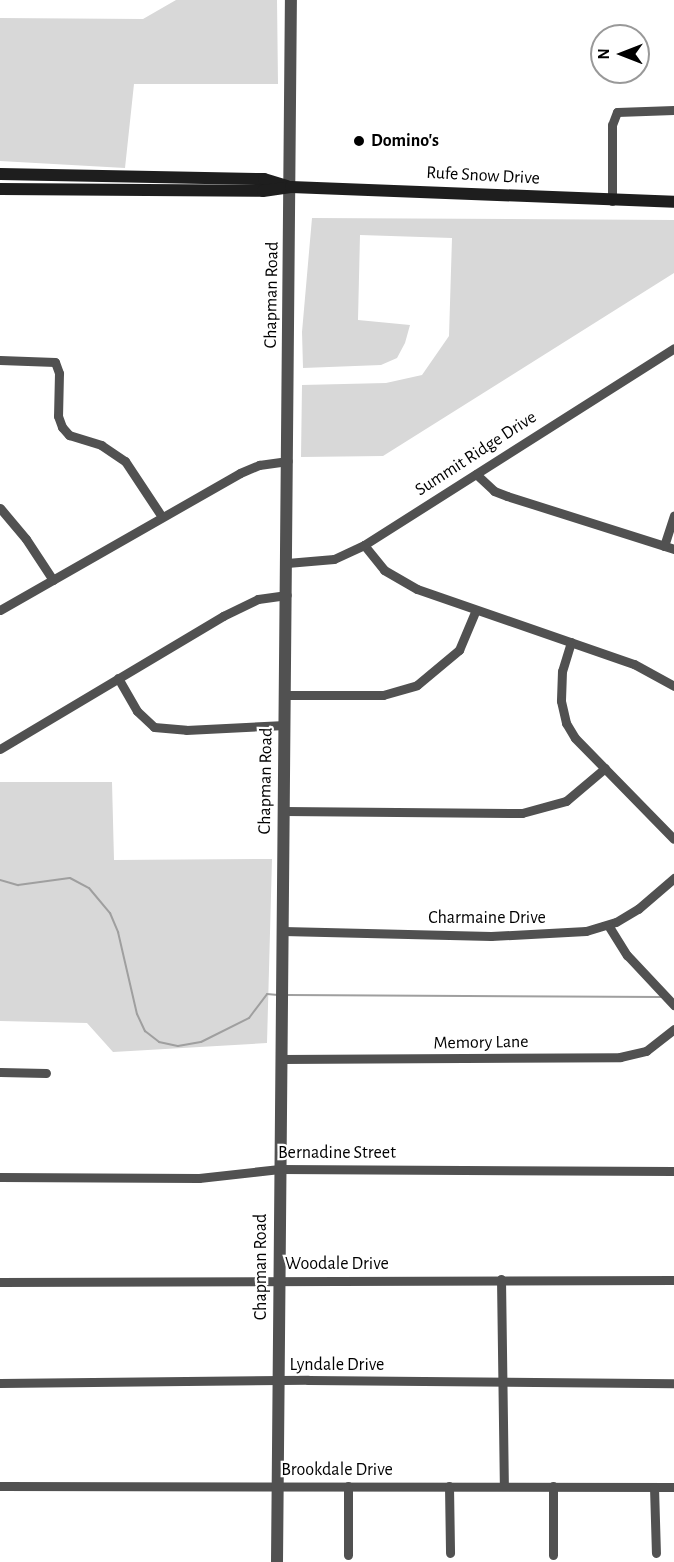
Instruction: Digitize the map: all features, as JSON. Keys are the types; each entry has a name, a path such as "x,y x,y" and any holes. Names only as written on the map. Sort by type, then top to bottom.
{"main road":[{"name":"Rufe Snow Drive","path":"0,174 264,179 291,187"},
{"name":"Rufe Snow Drive","path":"0,189 263,191 291,187 674,202"}],"street":[{"name":"Chapman Road","path":"277,1562 291,0"},
{"path":"612,201 612,124 617,112 674,110"},
{"name":"Summit Ridge Drive","path":"287,563 334,559 364,545 674,348"},
{"path":"0,360 55,363 59,373 58,416 62,427 69,435 101,445 125,461 162,517"},
{"path":"0,610 240,473 259,465 288,461"},
{"path":"476,474 489,487 507,496 669,548 674,516"},
{"path":"0,508 26,539 52,580"},
{"path":"364,545 384,570 403,583 475,612 634,664 674,686"},
{"path":"0,749 238,609 258,599 287,595"},
{"path":"285,695 383,695 417,685 459,650 475,612"},
{"path":"571,642 562,670 563,714 575,738 674,839"},
{"path":"118,678 137,711 154,727 186,730 285,725"},
{"path":"284,811 522,813 566,801 605,768"},
{"name":"Charmaine Drive","path":"283,932 542,935 608,925 638,909 674,878"},
{"path":"608,925 651,981 674,1005"},
{"name":"Memory Lane","path":"281,1059 620,1058 646,1051 674,1029"},
{"path":"0,1072 46,1073"},
{"name":"Bernadine Street","path":"0,1177 199,1178 279,1169 674,1172"},
{"path":"501,1279 504,1486"},
{"name":"Woodale Drive","path":"0,1282 674,1280"},
{"name":"Lyndale Drive","path":"0,1383 674,1383"},
{"name":"Brookdale Drive","path":"0,1486 674,1487"},
{"path":"348,1486 348,1555"},
{"path":"449,1486 450,1553"},
{"path":"553,1486 553,1555"},
{"path":"654,1487 656,1553"}],"shaded area":[{"path":"176,0 277,0 278,84 134,84 125,168 0,161 0,18 143,19"},
{"path":"312,218 674,220 674,273 383,456 301,457 302,385 386,383 422,375 449,336 452,238 360,235 358,320 410,325 405,343 397,358 381,365 303,368 302,332"},
{"path":"0,782 112,782 114,860 272,859 267,1043 113,1052 87,1023 0,1021"}],"waterway":[{"path":"0,880 18,885 70,878 89,888 110,913 118,932 137,1014 145,1031 159,1042 178,1046 201,1042 249,1018 267,994 278,995"},
{"path":"287,995 662,997"}],"place":[{"name":"Domino's","path":"359,141"}]}
